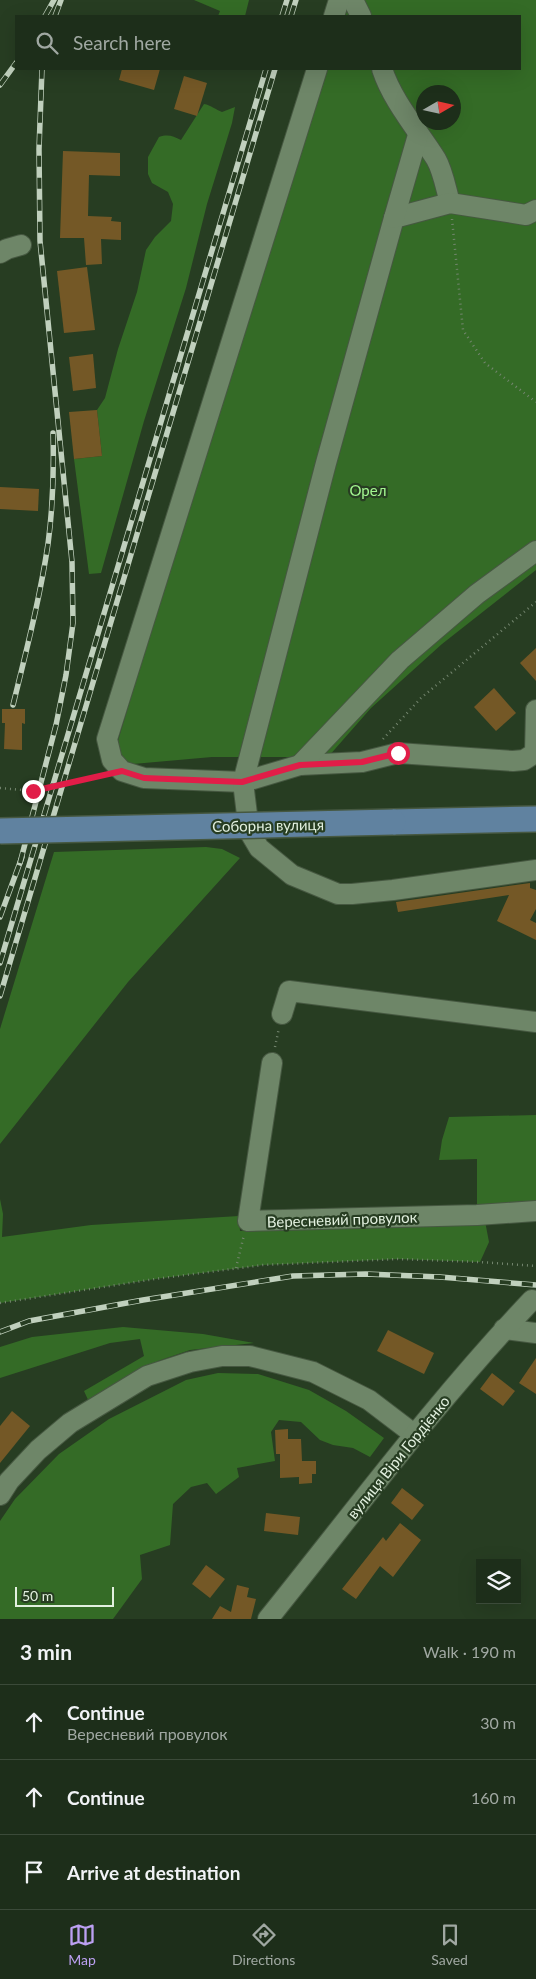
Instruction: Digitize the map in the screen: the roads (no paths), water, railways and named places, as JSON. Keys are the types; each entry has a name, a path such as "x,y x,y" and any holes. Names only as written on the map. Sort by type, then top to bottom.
{"main road":[{"name":"Соборна вулиця","path":"0,831 536,819"}],"street":[{"path":"334,15 339,0"},
{"path":"353,0 360,15"},
{"path":"317,70 107,739 112,760 122,771 144,778 242,782 300,765 362,762 398,753 512,761 524,760 535,753 536,710"},
{"path":"382,70 386,81 418,135 437,161 450,203"},
{"path":"418,135 326,463 242,782 249,831 259,848 292,875 338,894 393,890 536,870"},
{"path":"394,218 450,203 526,215 536,210"},
{"path":"0,254 7,249 21,245"},
{"path":"300,765 400,660 478,594 536,551"},
{"path":"282,1014 289,991 536,1022"},
{"name":"Вересневий провулок","path":"272,1064 248,1221 536,1212"},
{"name":"вулиця Віри Гордієнко","path":"268,1619 415,1435 504,1329 532,1300"},
{"path":"504,1329 536,1333"},
{"path":"0,1495 9,1481 38,1450 70,1423 147,1376 190,1362 222,1356 250,1356 314,1372 369,1400 415,1435"}],"railway":[{"path":"46,15 54,0"},
{"path":"55,15 61,0"},
{"path":"282,15 287,0"},
{"path":"291,15 296,0"},
{"path":"0,85 15,64"},
{"path":"20,863 56,725 66,675 73,623 72,562 40,241 39,149 42,70"},
{"path":"0,963 266,70"},
{"path":"0,996 275,70"},
{"path":"13,705 37,605 48,544 53,488 53,433"},
{"path":"0,917 22,857"},
{"path":"0,1332 29,1321 143,1300 293,1276 366,1274 440,1277 536,1285"}],"park label":[{"name":"Орел","path":"368,490"}]}
